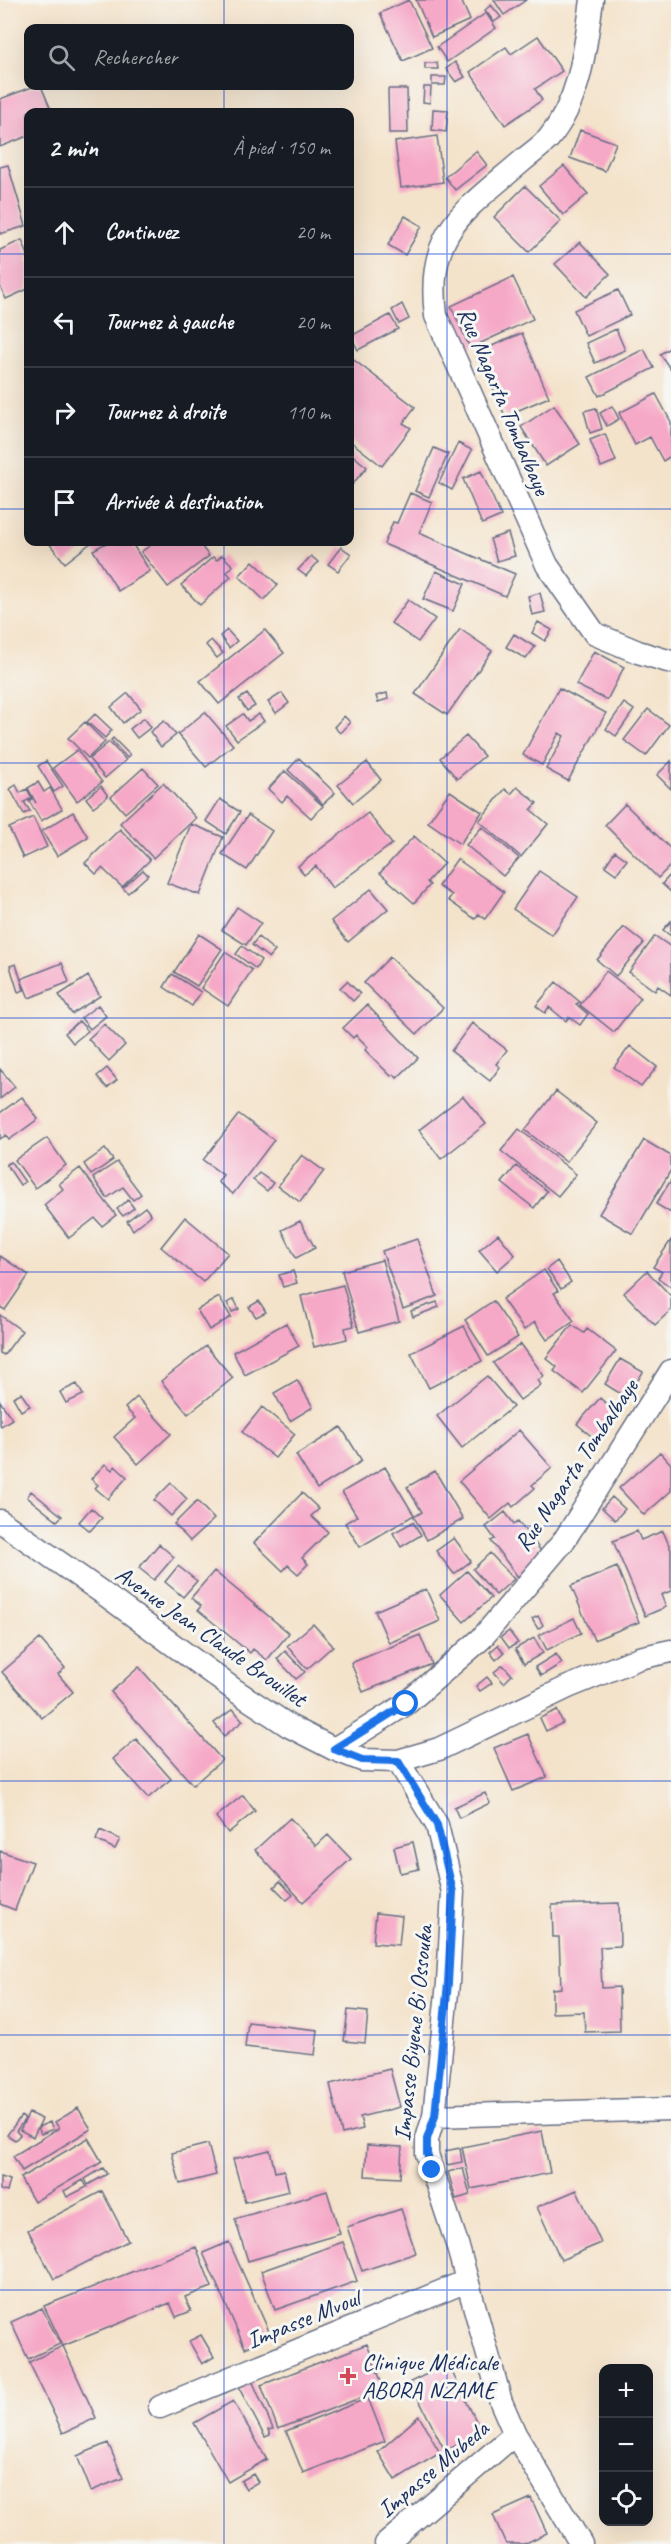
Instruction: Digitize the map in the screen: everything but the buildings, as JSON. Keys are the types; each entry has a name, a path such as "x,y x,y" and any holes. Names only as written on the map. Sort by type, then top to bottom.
{"street":[{"name":"Rue Nagarta Tombalbaye","path":"592,0 582,71 566,110 549,138 464,212 446,235 437,258 432,286 436,316 547,565 595,634 638,652 671,662"},
{"name":"Rue Nagarta Tombalbaye","path":"334,1749 406,1704 481,1639 562,1542 671,1371"},
{"name":"Avenue Jean Claude Brouillet","path":"0,1521 236,1691 289,1726 334,1749 362,1760 398,1761 439,1749 568,1687 639,1658 671,1651"},
{"name":"Impasse Biyene Bi Ossouka","path":"398,1761 437,1825 453,1892 448,1983 435,2116 427,2139 427,2154 467,2281 501,2402 515,2434 581,2544"},
{"path":"435,2116 671,2109"},
{"name":"Impasse Mvoul","path":"160,2407 467,2281"},
{"name":"Impasse Mubeda","path":"386,2544 515,2434"}],"place":[{"name":"Clinique Médicale ABORA NZAME","path":"348,2376"}],"route":[{"path":"406,1704 334,1749 362,1760 398,1761 437,1825 453,1892 448,1983 435,2116 427,2139 427,2154 432,2170"}]}
